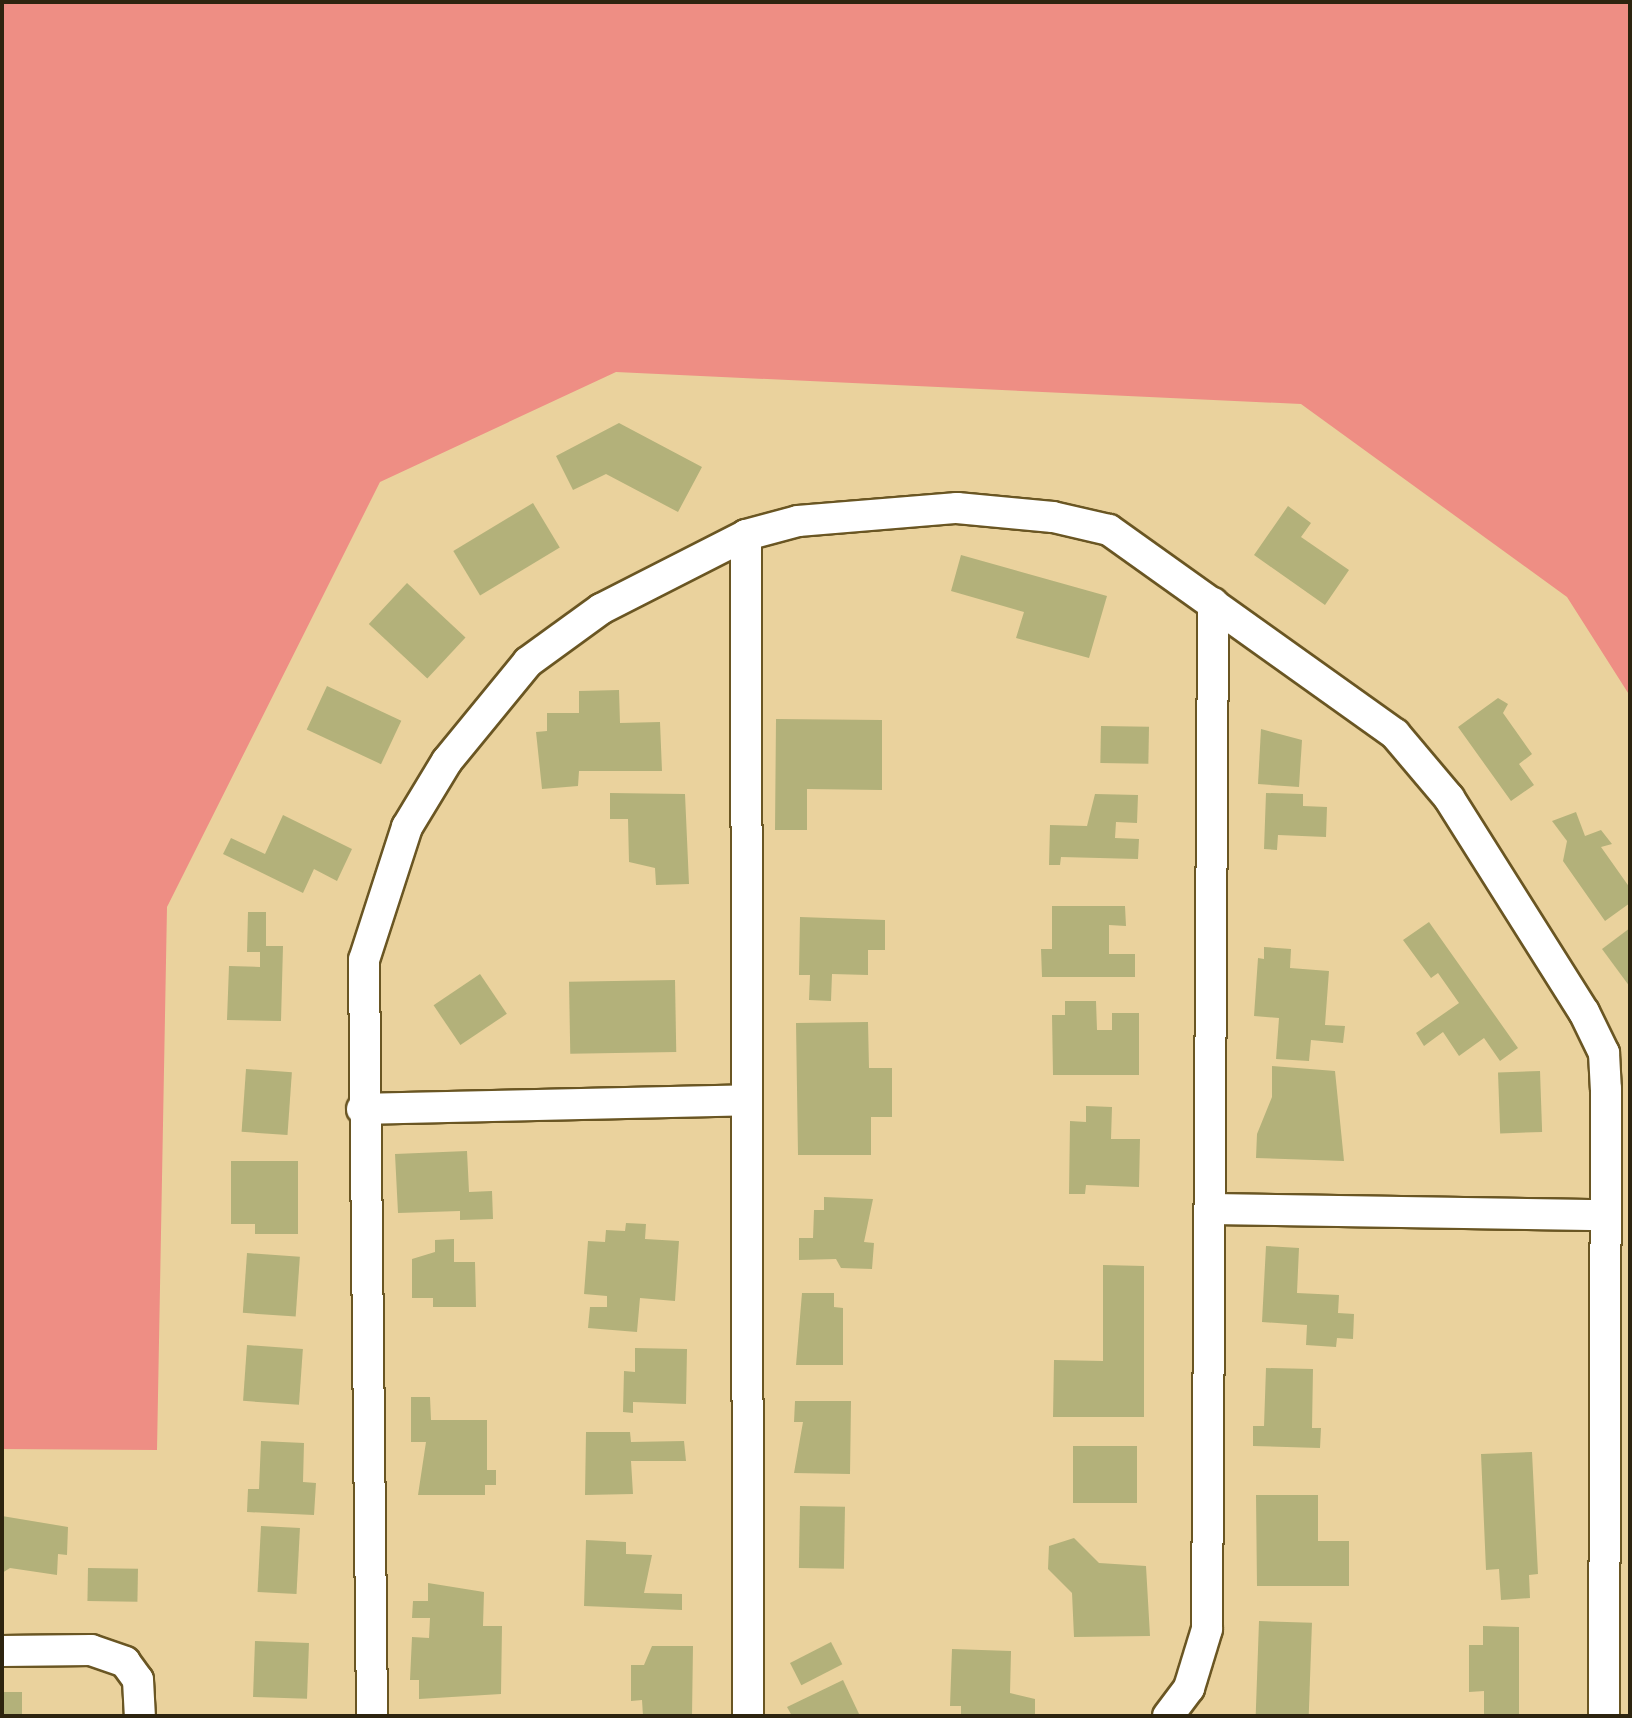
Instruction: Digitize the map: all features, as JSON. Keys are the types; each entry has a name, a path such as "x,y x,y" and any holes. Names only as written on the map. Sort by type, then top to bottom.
{"street":[{"path":"372,1716 362,1109 364,960 407,827 447,761 528,662 601,609 746,535 870,512 957,508 1053,517 1109,530 1395,734 1449,798 1604,1053 1604,1716"},
{"path":"746,535 748,1716"},
{"path":"1168,1716 1189,1688 1206,1629 1212,1209 1213,603"},
{"path":"362,1109 745,1100"},
{"path":"1212,1209 1606,1215"},
{"path":"2,1651 91,1650 125,1662 138,1680 140,1716"}],"shaded area":[{"path":"2,2 1630,2 1630,696 1567,597 1301,404 616,372 380,482 167,907 157,1450 2,1449"}],"building":[{"path":"619,423 702,467 678,512 606,474 573,490 556,456"},
{"path":"533,503 560,548 480,595 453,551"},
{"path":"1288,506 1311,523 1301,537 1349,570 1325,605 1254,555"},
{"path":"961,555 1107,596 1089,658 1016,638 1024,612 951,591"},
{"path":"407,583 466,638 427,679 369,624"},
{"path":"327,686 401,721 381,764 307,730"},
{"path":"619,690 620,723 660,722 662,771 579,771 578,786 542,789 536,732 547,731 547,713 579,713 579,691"},
{"path":"1498,698 1508,704 1503,713 1532,754 1519,764 1534,785 1511,801 1458,727"},
{"path":"776,719 882,720 882,790 807,789 807,830 775,830"},
{"path":"1101,726 1149,727 1148,764 1100,763"},
{"path":"1261,729 1302,740 1299,787 1258,784"},
{"path":"610,793 685,794 689,884 656,885 655,868 629,862 628,819 610,819"},
{"path":"1266,793 1303,794 1303,806 1327,807 1326,837 1278,835 1277,850 1264,849"},
{"path":"1095,794 1138,795 1137,823 1116,822 1115,838 1139,839 1138,859 1061,857 1060,865 1049,865 1050,825 1087,826"},
{"path":"1576,812 1585,836 1601,830 1612,844 1601,847 1630,888 1630,903 1605,921 1563,861 1567,841 1552,821"},
{"path":"283,815 352,849 337,881 314,869 303,893 223,854 231,838 265,854"},
{"path":"1052,906 1125,906 1126,926 1109,925 1109,954 1135,954 1135,977 1042,977 1041,949 1052,949"},
{"path":"248,912 266,912 266,946 283,946 281,1021 227,1020 229,966 260,967 260,952 247,952"},
{"path":"800,917 885,920 885,950 868,950 868,975 832,974 831,1001 809,1000 810,975 799,975"},
{"path":"1429,922 1518,1048 1500,1061 1484,1038 1459,1056 1443,1032 1424,1046 1416,1033 1459,1003 1438,973 1431,978 1403,940"},
{"path":"1630,928 1630,987 1602,949"},
{"path":"1264,947 1291,949 1290,968 1329,971 1325,1025 1345,1026 1343,1043 1311,1040 1309,1061 1276,1059 1279,1018 1254,1016 1258,958 1264,959"},
{"path":"480,974 507,1014 460,1045 434,1005"},
{"path":"675,980 676,1052 570,1054 569,982"},
{"path":"1065,1001 1096,1001 1097,1030 1112,1030 1112,1013 1139,1013 1139,1075 1053,1075 1052,1015 1065,1015"},
{"path":"868,1022 869,1068 892,1068 892,1117 871,1117 871,1155 798,1155 796,1023"},
{"path":"1272,1066 1335,1071 1344,1161 1256,1158 1257,1134 1272,1097"},
{"path":"246,1069 292,1072 287,1135 242,1132"},
{"path":"1540,1071 1542,1132 1500,1133 1498,1072"},
{"path":"1086,1106 1112,1107 1111,1139 1140,1139 1139,1187 1086,1185 1085,1194 1069,1194 1070,1121 1086,1122"},
{"path":"467,1151 469,1192 492,1191 493,1219 460,1220 460,1211 398,1213 395,1154"},
{"path":"231,1161 298,1161 298,1234 255,1234 255,1224 231,1224"},
{"path":"824,1197 873,1199 864,1242 874,1243 872,1269 841,1268 836,1259 799,1260 799,1238 813,1238 814,1210 824,1210"},
{"path":"626,1223 646,1224 645,1239 679,1241 675,1301 640,1298 637,1332 588,1328 590,1307 607,1307 607,1296 584,1294 588,1241 605,1242 606,1230 625,1231"},
{"path":"454,1239 454,1262 475,1262 476,1307 433,1307 433,1298 412,1298 412,1259 435,1252 435,1240"},
{"path":"1266,1246 1299,1248 1297,1293 1339,1295 1338,1313 1354,1314 1353,1339 1337,1338 1336,1347 1306,1345 1307,1325 1262,1322"},
{"path":"247,1253 300,1257 296,1317 243,1313"},
{"path":"1103,1265 1144,1266 1144,1417 1053,1417 1054,1360 1103,1361"},
{"path":"802,1293 834,1293 834,1307 843,1308 843,1365 796,1365"},
{"path":"247,1345 303,1349 299,1405 243,1401"},
{"path":"635,1348 687,1349 686,1404 633,1402 633,1413 623,1412 624,1371 635,1372"},
{"path":"1266,1368 1313,1369 1312,1428 1321,1428 1320,1448 1253,1446 1253,1426 1264,1426"},
{"path":"411,1397 430,1397 431,1420 487,1420 487,1470 496,1470 496,1485 485,1485 485,1495 418,1495 426,1442 411,1442"},
{"path":"795,1401 851,1401 850,1474 794,1473 803,1422 794,1422"},
{"path":"586,1432 630,1432 631,1442 684,1441 686,1461 631,1461 633,1494 585,1495"},
{"path":"261,1441 304,1443 303,1482 316,1483 314,1515 247,1512 248,1489 259,1489"},
{"path":"1073,1446 1137,1446 1137,1503 1073,1503"},
{"path":"1532,1452 1538,1574 1529,1575 1530,1598 1501,1600 1499,1569 1486,1570 1481,1454"},
{"path":"1256,1495 1318,1495 1318,1541 1349,1541 1349,1586 1257,1586"},
{"path":"800,1506 845,1507 844,1569 799,1568"},
{"path":"2,1516 68,1527 67,1555 58,1554 57,1575 10,1568 2,1573"},
{"path":"261,1526 300,1528 296,1594 258,1592"},
{"path":"1074,1538 1099,1563 1146,1566 1150,1636 1074,1637 1072,1593 1048,1569 1049,1546"},
{"path":"586,1540 626,1542 626,1554 652,1555 644,1593 682,1594 682,1610 584,1606"},
{"path":"88,1568 138,1569 137,1602 87,1601"},
{"path":"428,1583 484,1592 483,1626 502,1626 501,1694 419,1699 419,1680 410,1680 412,1637 429,1638 430,1618 412,1618 413,1601 428,1601"},
{"path":"1259,1621 1312,1623 1309,1716 1256,1716"},
{"path":"1483,1626 1519,1627 1519,1716 1484,1716 1484,1691 1469,1692 1469,1645 1483,1645"},
{"path":"255,1641 309,1643 307,1699 253,1697"},
{"path":"831,1642 842,1664 801,1685 790,1663"},
{"path":"652,1646 693,1646 692,1716 643,1716 642,1700 631,1701 631,1665 644,1665"},
{"path":"952,1649 1011,1651 1010,1693 1035,1699 1035,1716 961,1716 961,1706 950,1706"},
{"path":"843,1680 860,1716 792,1716 787,1707"},
{"path":"2,1692 22,1692 22,1716 2,1716"}]}
